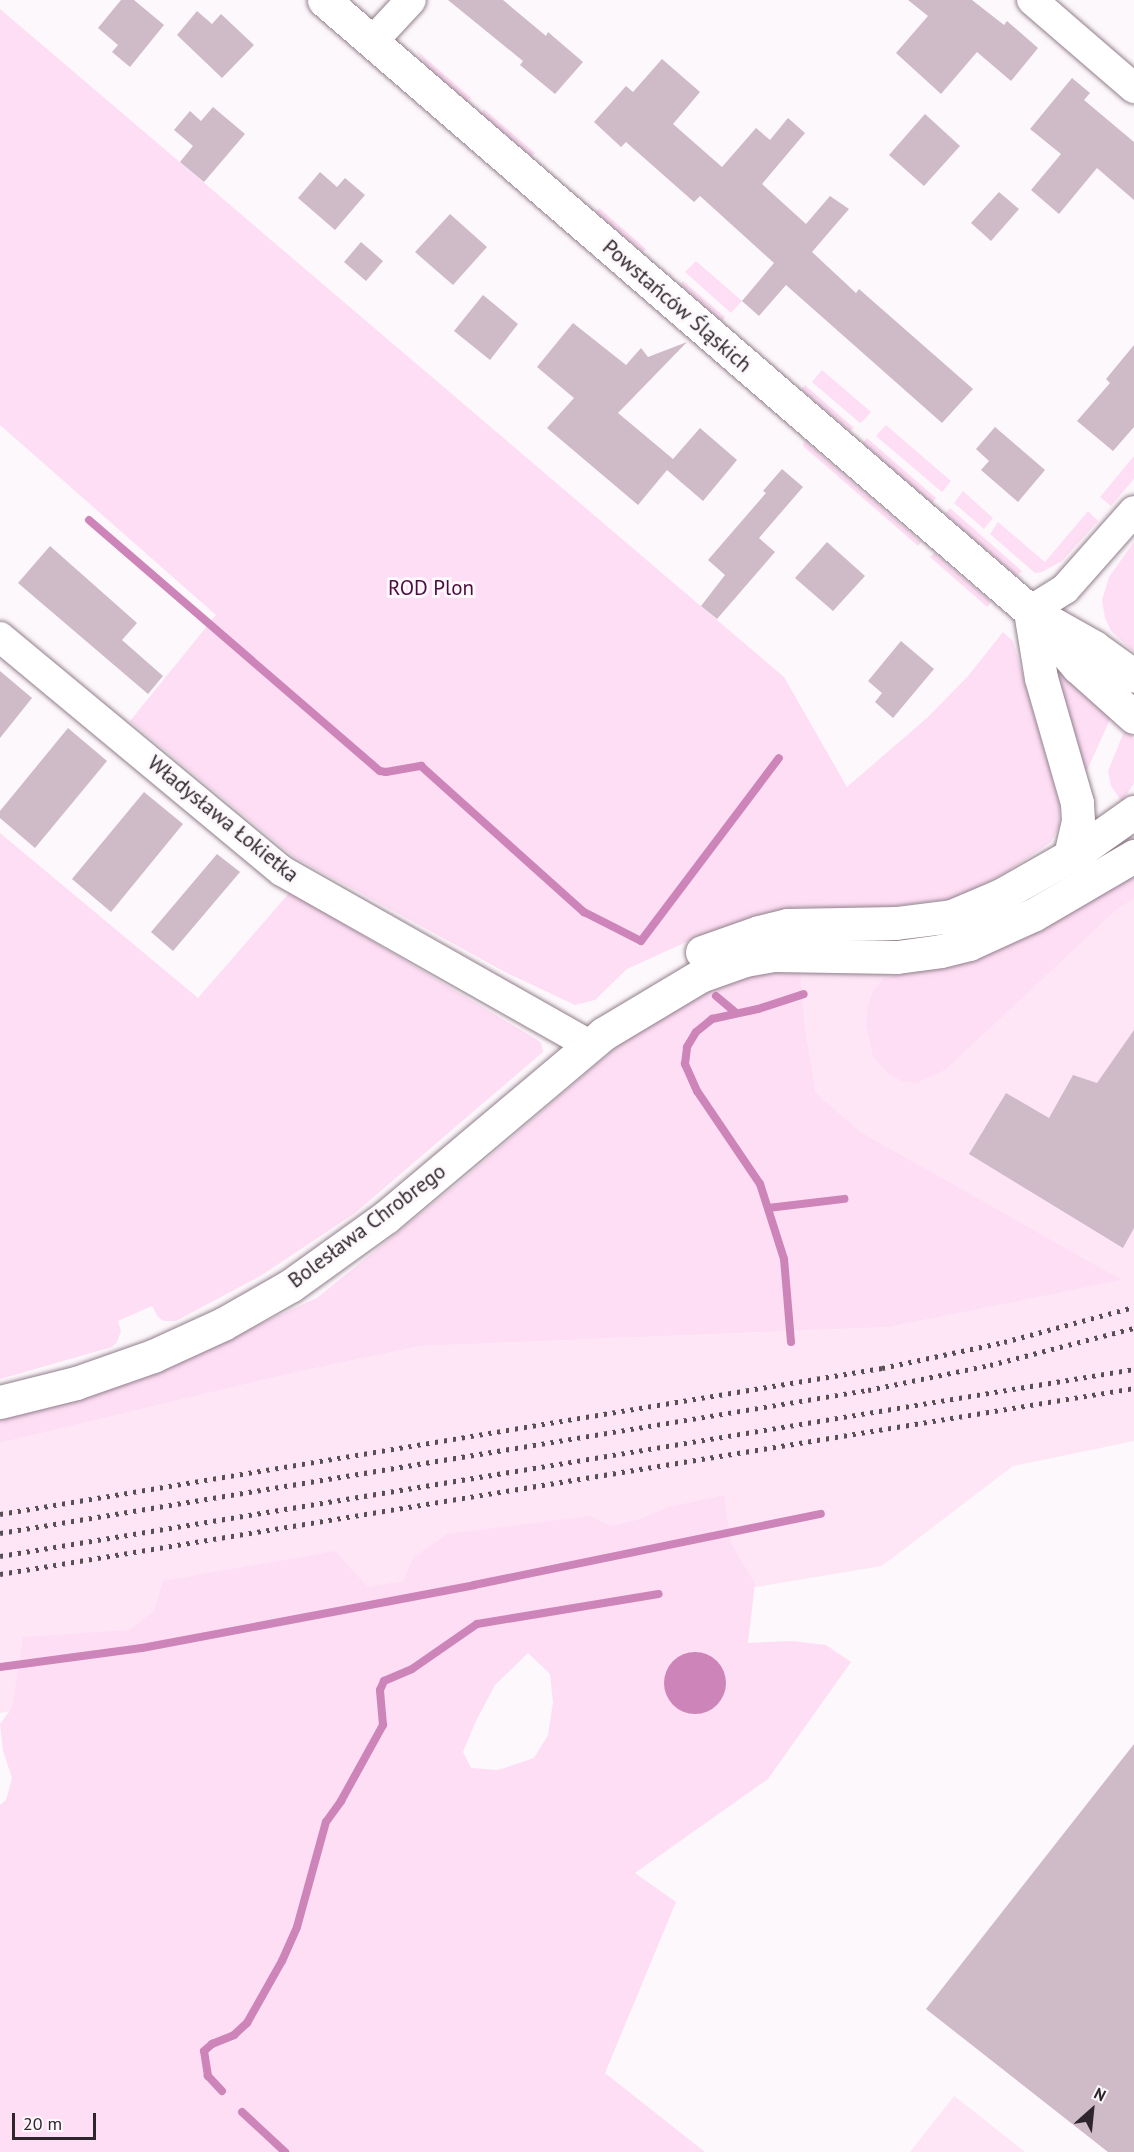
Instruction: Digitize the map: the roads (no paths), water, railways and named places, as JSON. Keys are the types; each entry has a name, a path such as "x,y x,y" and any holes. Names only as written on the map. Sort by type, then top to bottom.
{"street":[{"name":"Powstańców Śląskich","path":"324,0 1030,611 1078,667 1134,717"},
{"path":"372,42 411,0"},
{"path":"1032,0 1134,88"},
{"path":"1070,856 1078,821 1077,803 1041,678 1030,611 1065,589 1134,511"},
{"name":"Powstańców Śląskich","path":"1030,611 1094,647 1134,676"},
{"name":"Władysława Łokietka","path":"0,637 282,871 596,1040"},
{"name":"Bolesława Chrobrego","path":"596,1040 635,993 681,962 721,944 766,930 797,924 896,923 952,916 1001,895 1070,856 1099,839 1134,812"},
{"name":"Bolesława Chrobrego","path":"0,1402 76,1383 142,1360 223,1324 282,1291 322,1265 386,1217 596,1040 681,986 745,960 782,954 897,957 941,951 978,941 1033,915 1134,856"}],"waterway":[{"path":"89,520 380,771 421,766 584,912 641,941 779,758"},
{"path":"791,1342 784,1259 760,1184 697,1091 685,1064 687,1047 696,1032 712,1019 758,1009 804,994"},
{"path":"716,996 735,1012"},
{"path":"768,1208 844,1199"},
{"path":"0,1667 142,1648 474,1585 821,1514"},
{"path":"222,2091 208,2076 204,2051 212,2044 234,2035 247,2023 282,1961 297,1927 326,1822 341,1801 383,1725 380,1690 384,1681 412,1669 477,1624 659,1594"},
{"path":"242,2112 285,2152"}],"railway":[{"path":"0,1514 882,1368 1004,1342 1134,1307"},
{"path":"0,1533 868,1390 990,1365 1134,1328"},
{"path":"0,1556 1134,1369"},
{"path":"0,1574 1134,1388"}],"park label":[{"name":"ROD Plon","path":"431,588"}]}
